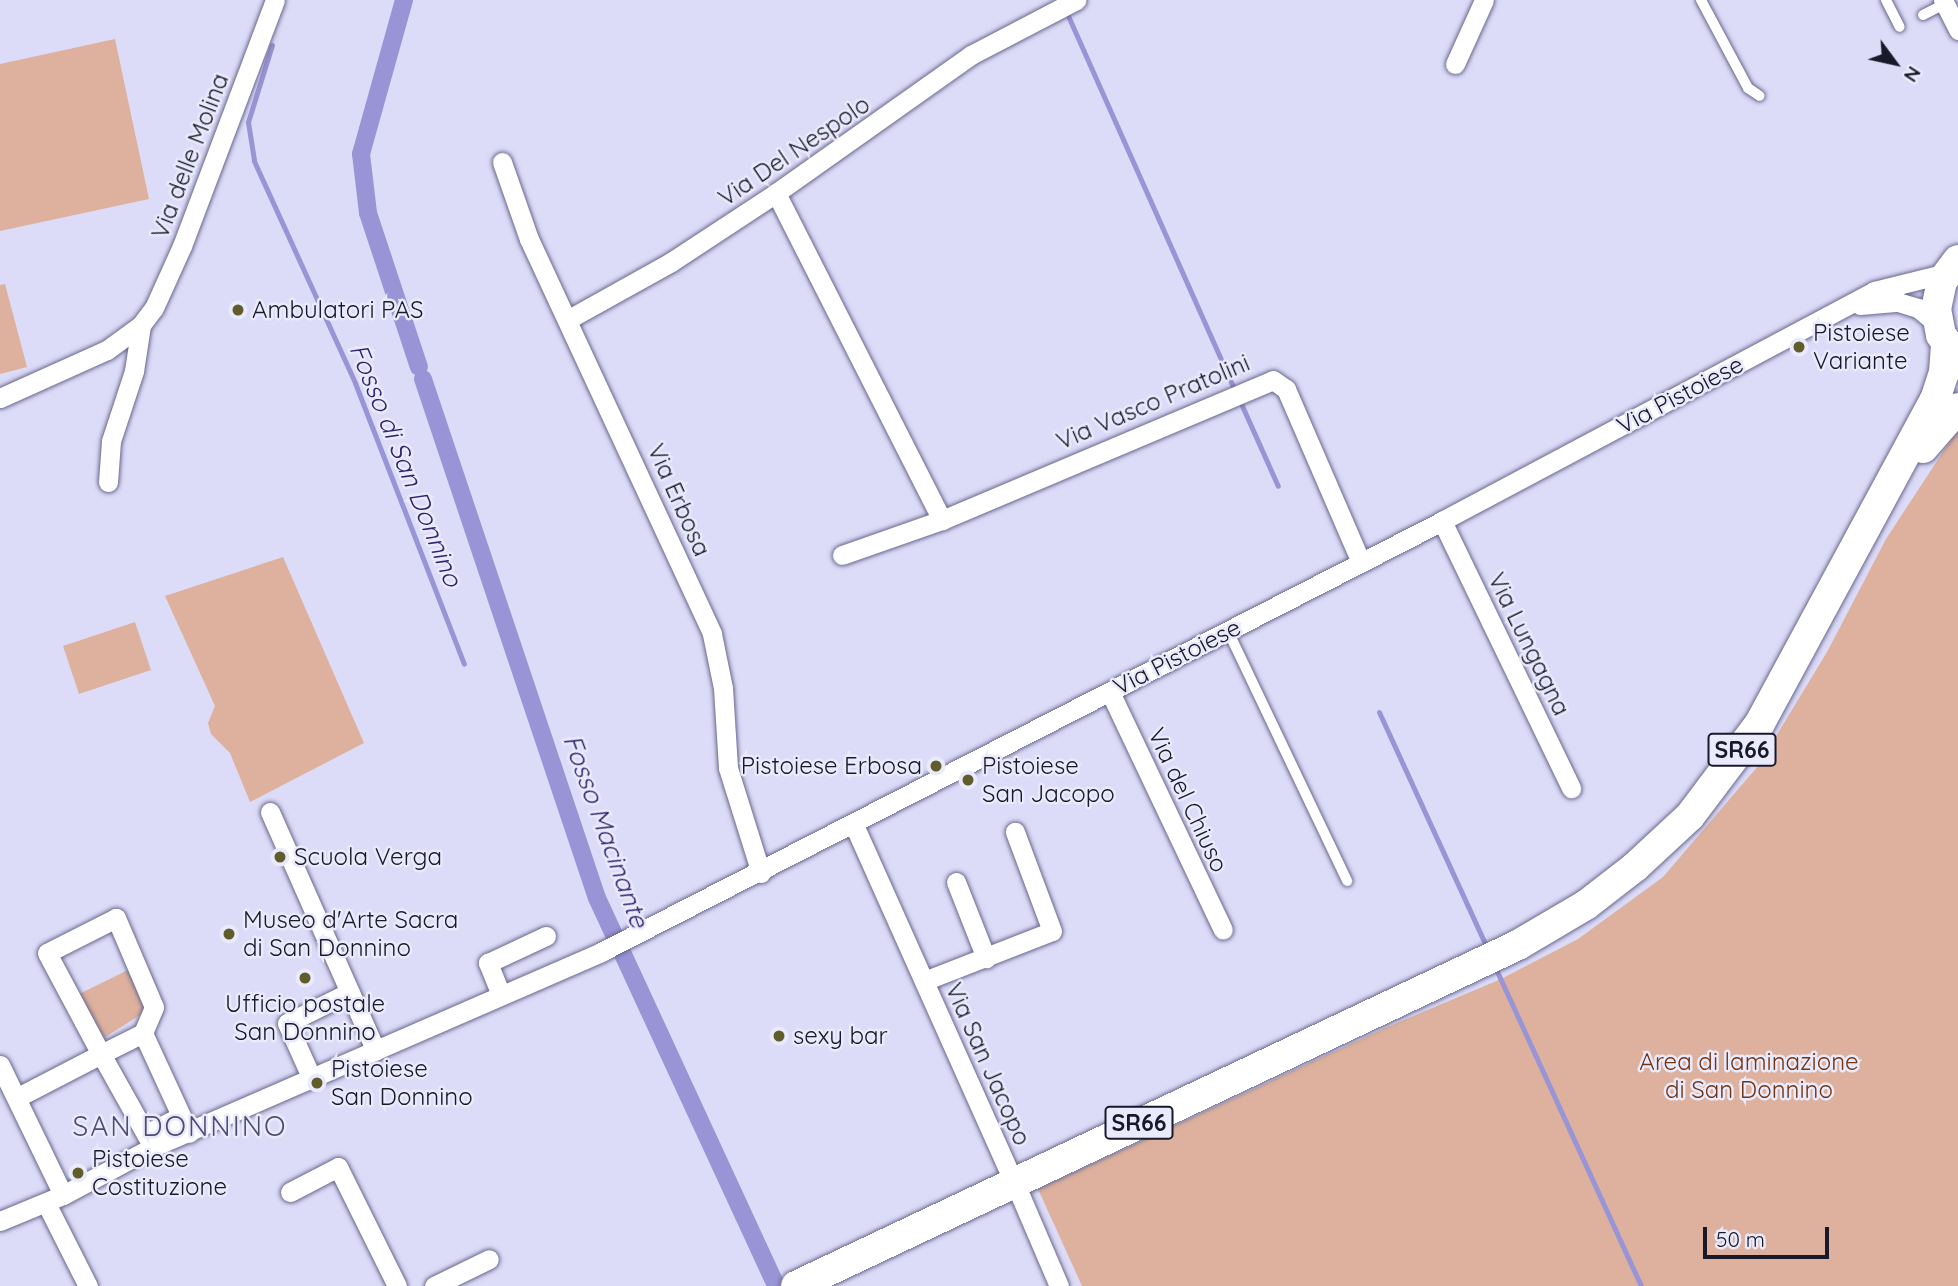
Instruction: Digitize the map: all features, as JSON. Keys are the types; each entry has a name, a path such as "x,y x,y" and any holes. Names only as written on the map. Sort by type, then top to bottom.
{"main road":[{"name":"Via Pistoiese","path":"1947,341 1937,297 1952,267"},
{"name":"SR66","path":"807,1280 1518,946 1613,884 1668,837 1711,791 1760,723 1890,489 1943,380 1947,341"},
{"name":"SR66","path":"1890,489 1958,408"}],"street":[{"name":"Via delle Molina","path":"108,482 111,441 134,371 141,325 182,246 275,0"},
{"name":"Via Del Nespolo","path":"567,320 670,262 776,193 954,66 1043,15 1076,0"},
{"path":"1455,64 1484,0"},
{"path":"1944,2 1958,30"},
{"name":"Via Erbosa","path":"502,162 529,239 712,634 723,688 728,768 761,873"},
{"path":"776,193 942,520"},
{"name":"Via Pistoiese","path":"0,1221 54,1199 149,1140 312,1079 601,952 761,873 1442,521 1883,287 1952,267"},
{"name":"Via Pistoiese","path":"1848,307 1898,302 1917,308 1947,341"},
{"name":"Via delle Molina","path":"0,398 107,350 141,325"},
{"name":"Via Vasco Pratolini","path":"842,555 942,520 1268,379 1286,388 1361,562"},
{"name":"Via Lungagna","path":"1442,521 1571,788"},
{"name":"Via del Chiuso","path":"1110,692 1223,930"},
{"path":"270,812 376,1051"},
{"name":"Via San Jacopo","path":"854,825 1007,1167"},
{"name":"Via San Jacopo","path":"924,981 1052,932 1015,832"},
{"name":"Via San Jacopo","path":"956,881 986,958"},
{"path":"18,1097 101,1054 143,1033 153,1007 116,918 47,953 101,1054 149,1140"},
{"path":"501,995 488,963 546,936"},
{"path":"312,1079 287,1023 349,992"},
{"path":"143,1033 185,1125"},
{"path":"0,1065 18,1097 88,1286"},
{"path":"290,1192 338,1167 397,1286"},
{"path":"1020,1195 1059,1286"},
{"path":"434,1286 489,1259"}],"lane":[{"path":"1701,0 1748,89 1760,96"},
{"path":"1886,0 1900,27"},
{"path":"1923,15 1944,2"},
{"path":"1228,631 1347,881"}],"green space":[{"path":"115,39 149,199 0,231 0,64"},
{"path":"5,284 27,367 0,374 0,285"},
{"name":"Area di laminazione di San Donnino","path":"1958,429 1958,1286 1082,1286 1038,1189 1385,1028 1501,979 1578,939 1663,877 1758,766 1827,652 1886,539"},
{"path":"283,557 364,743 250,802 230,753 211,734 208,723 215,706 165,596"},
{"path":"135,622 151,670 79,694 63,646"},
{"path":"128,970 148,1010 99,1041 75,996"}],"waterway":[{"name":"Fosso Macinante","path":"404,0 361,154 368,213 419,367"},
{"path":"1065,9 1235,390"},
{"name":"Fosso di San Donnino","path":"272,45 248,122 254,161 355,383 464,664"},
{"name":"Fosso Macinante","path":"423,379 597,898 776,1286"},
{"path":"1239,399 1278,486"},
{"path":"1379,712 1487,948"},
{"path":"1495,967 1641,1286"}],"place":[{"name":"Ambulatori PAS","path":"238,310"},
{"name":"Pistoiese Variante","path":"1799,347"},
{"name":"Pistoiese Erbosa","path":"936,766"},
{"name":"Pistoiese San Jacopo","path":"968,780"},
{"name":"Scuola Verga","path":"280,857"},
{"name":"Museo d'Arte Sacra di San Donnino","path":"229,934"},
{"name":"Ufficio postale San Donnino","path":"305,978"},
{"name":"sexy bar","path":"779,1036"},
{"name":"Pistoiese San Donnino","path":"317,1083"},
{"name":"Pistoiese Costituzione","path":"78,1173"}],"district":[{"name":"SAN DONNINO","path":"180,1126"}]}
